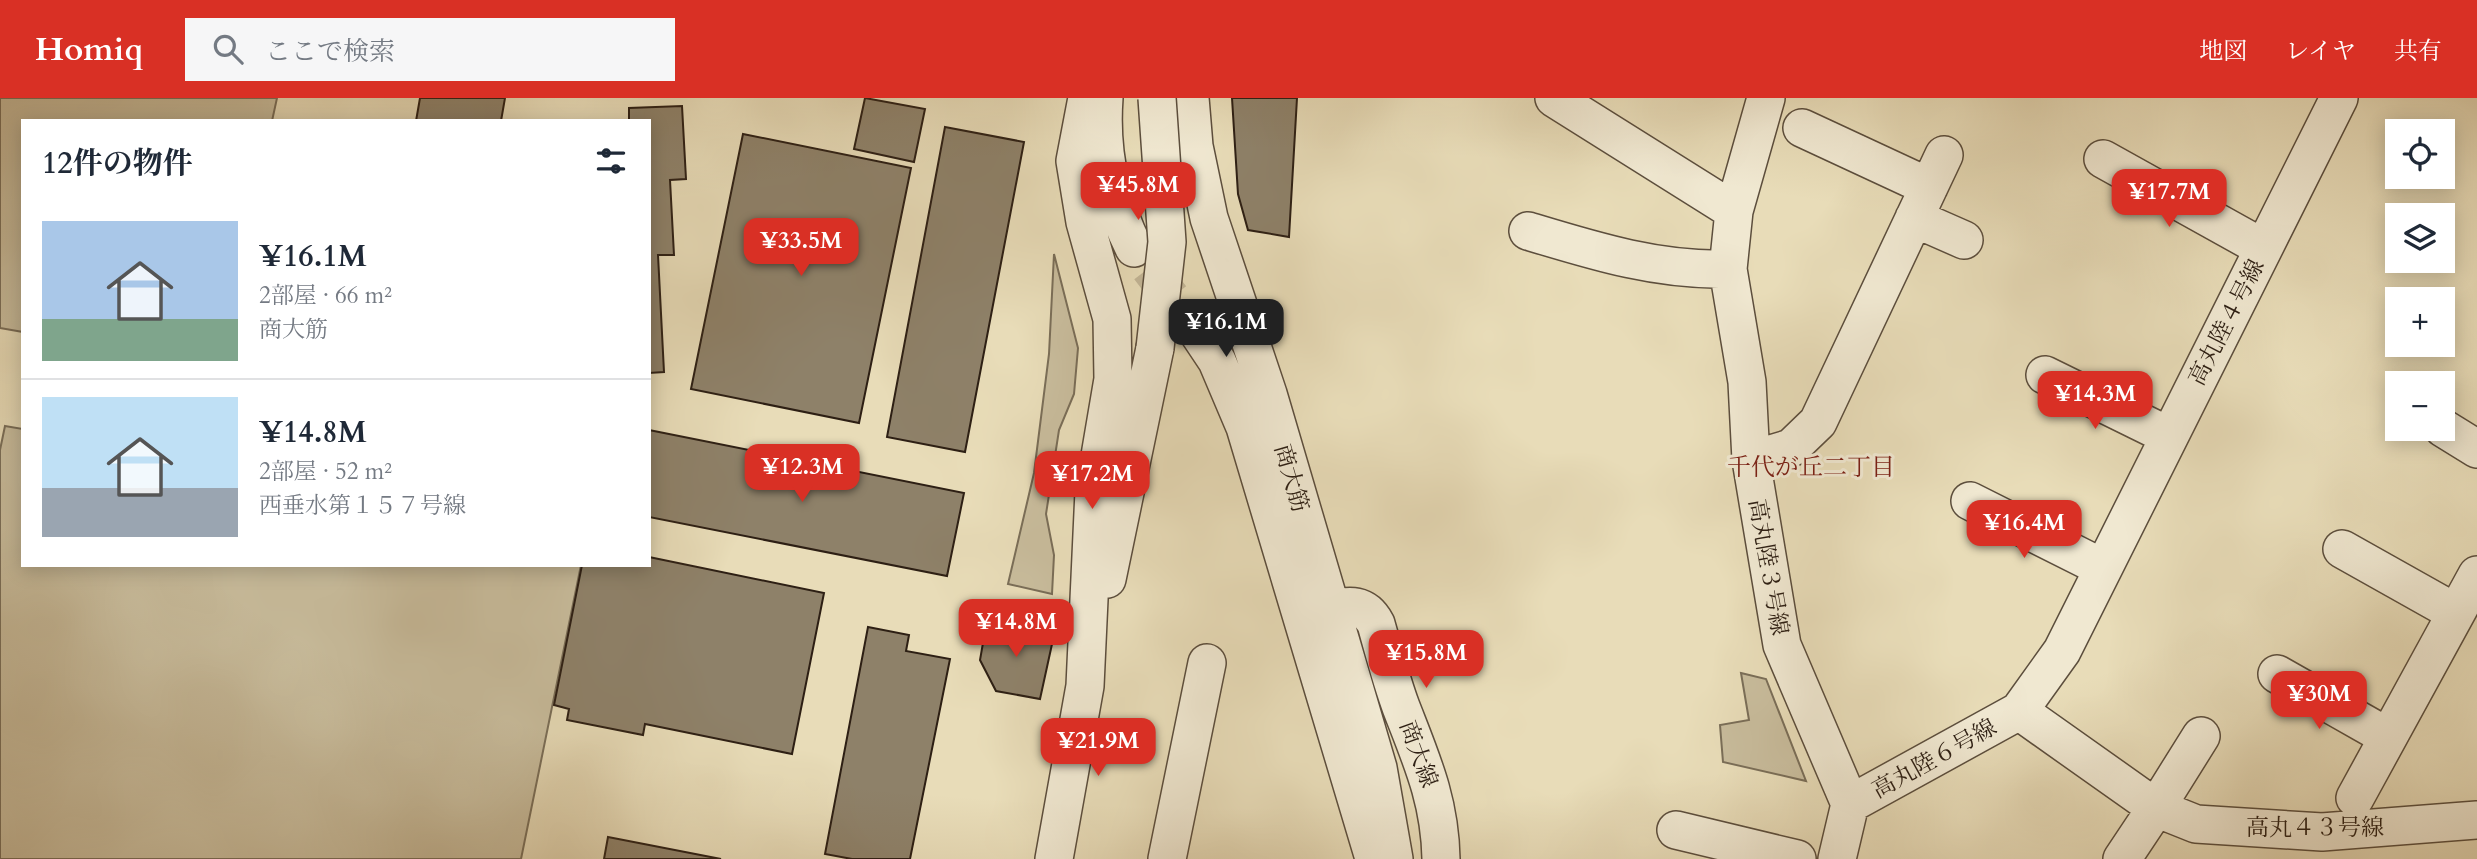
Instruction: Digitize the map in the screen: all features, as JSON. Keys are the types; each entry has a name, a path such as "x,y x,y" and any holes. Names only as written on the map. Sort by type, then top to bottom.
{"street":[{"path":"1085,686 1094,491 1111,401 1114,348 1105,284 1078,192 1075,161 1087,98"},
{"path":"1104,98 1104,152 1110,187 1119,218 1134,248"},
{"path":"1054,859 1085,686 1155,348 1167,243 1157,98"},
{"name":"商大筋","path":"1190,98 1194,146 1209,218 1268,394 1329,609 1378,768 1394,859"},
{"name":"高丸陸３号線","path":"1766,98 1734,211 1728,269 1747,382 1751,460 1782,645 1850,804"},
{"name":"高丸陸４号線","path":"2019,711 2062,651 2339,98"},
{"path":"1577,104 1734,211"},
{"path":"1802,128 1929,187 1965,240"},
{"path":"2103,159 2263,248"},
{"path":"1751,460 1791,448 1818,422 1929,187"},
{"path":"1528,231 1616,257 1686,270 1728,269"},
{"name":"商大筋","path":"1197,331 1217,361 1245,427 1374,859"},
{"path":"2045,375 2169,436"},
{"path":"2455,435 2477,449"},
{"path":"1970,501 2103,568"},
{"path":"2342,549 2456,613"},
{"path":"2355,798 2477,575"},
{"name":"商大線","path":"1329,609 1359,606 1370,613 1376,624 1401,706 1432,784 1439,819 1441,859"},
{"path":"1167,859 1207,663"},
{"path":"2277,674 2388,737"},
{"path":"2019,711 2156,808"},
{"name":"高丸陸６号線","path":"1850,804 2019,711"},
{"path":"2122,859 2201,736"},
{"path":"1837,859 1850,804"},
{"name":"高丸４３号線","path":"2156,808 2196,824 2322,832 2477,820"},
{"path":"1676,830 1797,859"}],"shaded area":[{"path":"0,98 277,98 272,119 21,119 21,332 0,328"},
{"path":"1054,254 1078,348 1074,394 1059,430 1046,514 1054,555 1052,594 1008,584 1034,473 1049,354"},
{"path":"5,426 21,429 21,567 581,567 521,859 0,859 0,450"},
{"path":"1741,673 1766,679 1806,781 1723,762 1720,725 1749,720"}],"building":[{"path":"420,98 505,98 501,119 416,119"},
{"path":"865,98 925,109 914,162 854,149"},
{"path":"1232,98 1297,98 1289,237 1248,230 1238,194"},
{"path":"682,106 686,179 670,180 674,255 658,255 664,372 651,373 651,119 629,119 629,108"},
{"path":"945,127 1024,142 965,452 887,437"},
{"path":"743,134 911,168 859,423 691,389"},
{"path":"651,430 964,493 947,576 651,517"},
{"path":"651,557 824,593 792,754 645,724 643,735 567,720 569,709 554,705 582,567 651,567"},
{"path":"987,620 1054,635 1040,699 996,691 980,660"},
{"path":"868,627 909,635 906,651 950,659 910,859 852,859 825,854"},
{"path":"608,837 721,859 604,859"}],"tunnel":[{"path":"1149,268 1197,331"}],"district":[{"name":"千代が丘二丁目","path":"1811,467"}]}
